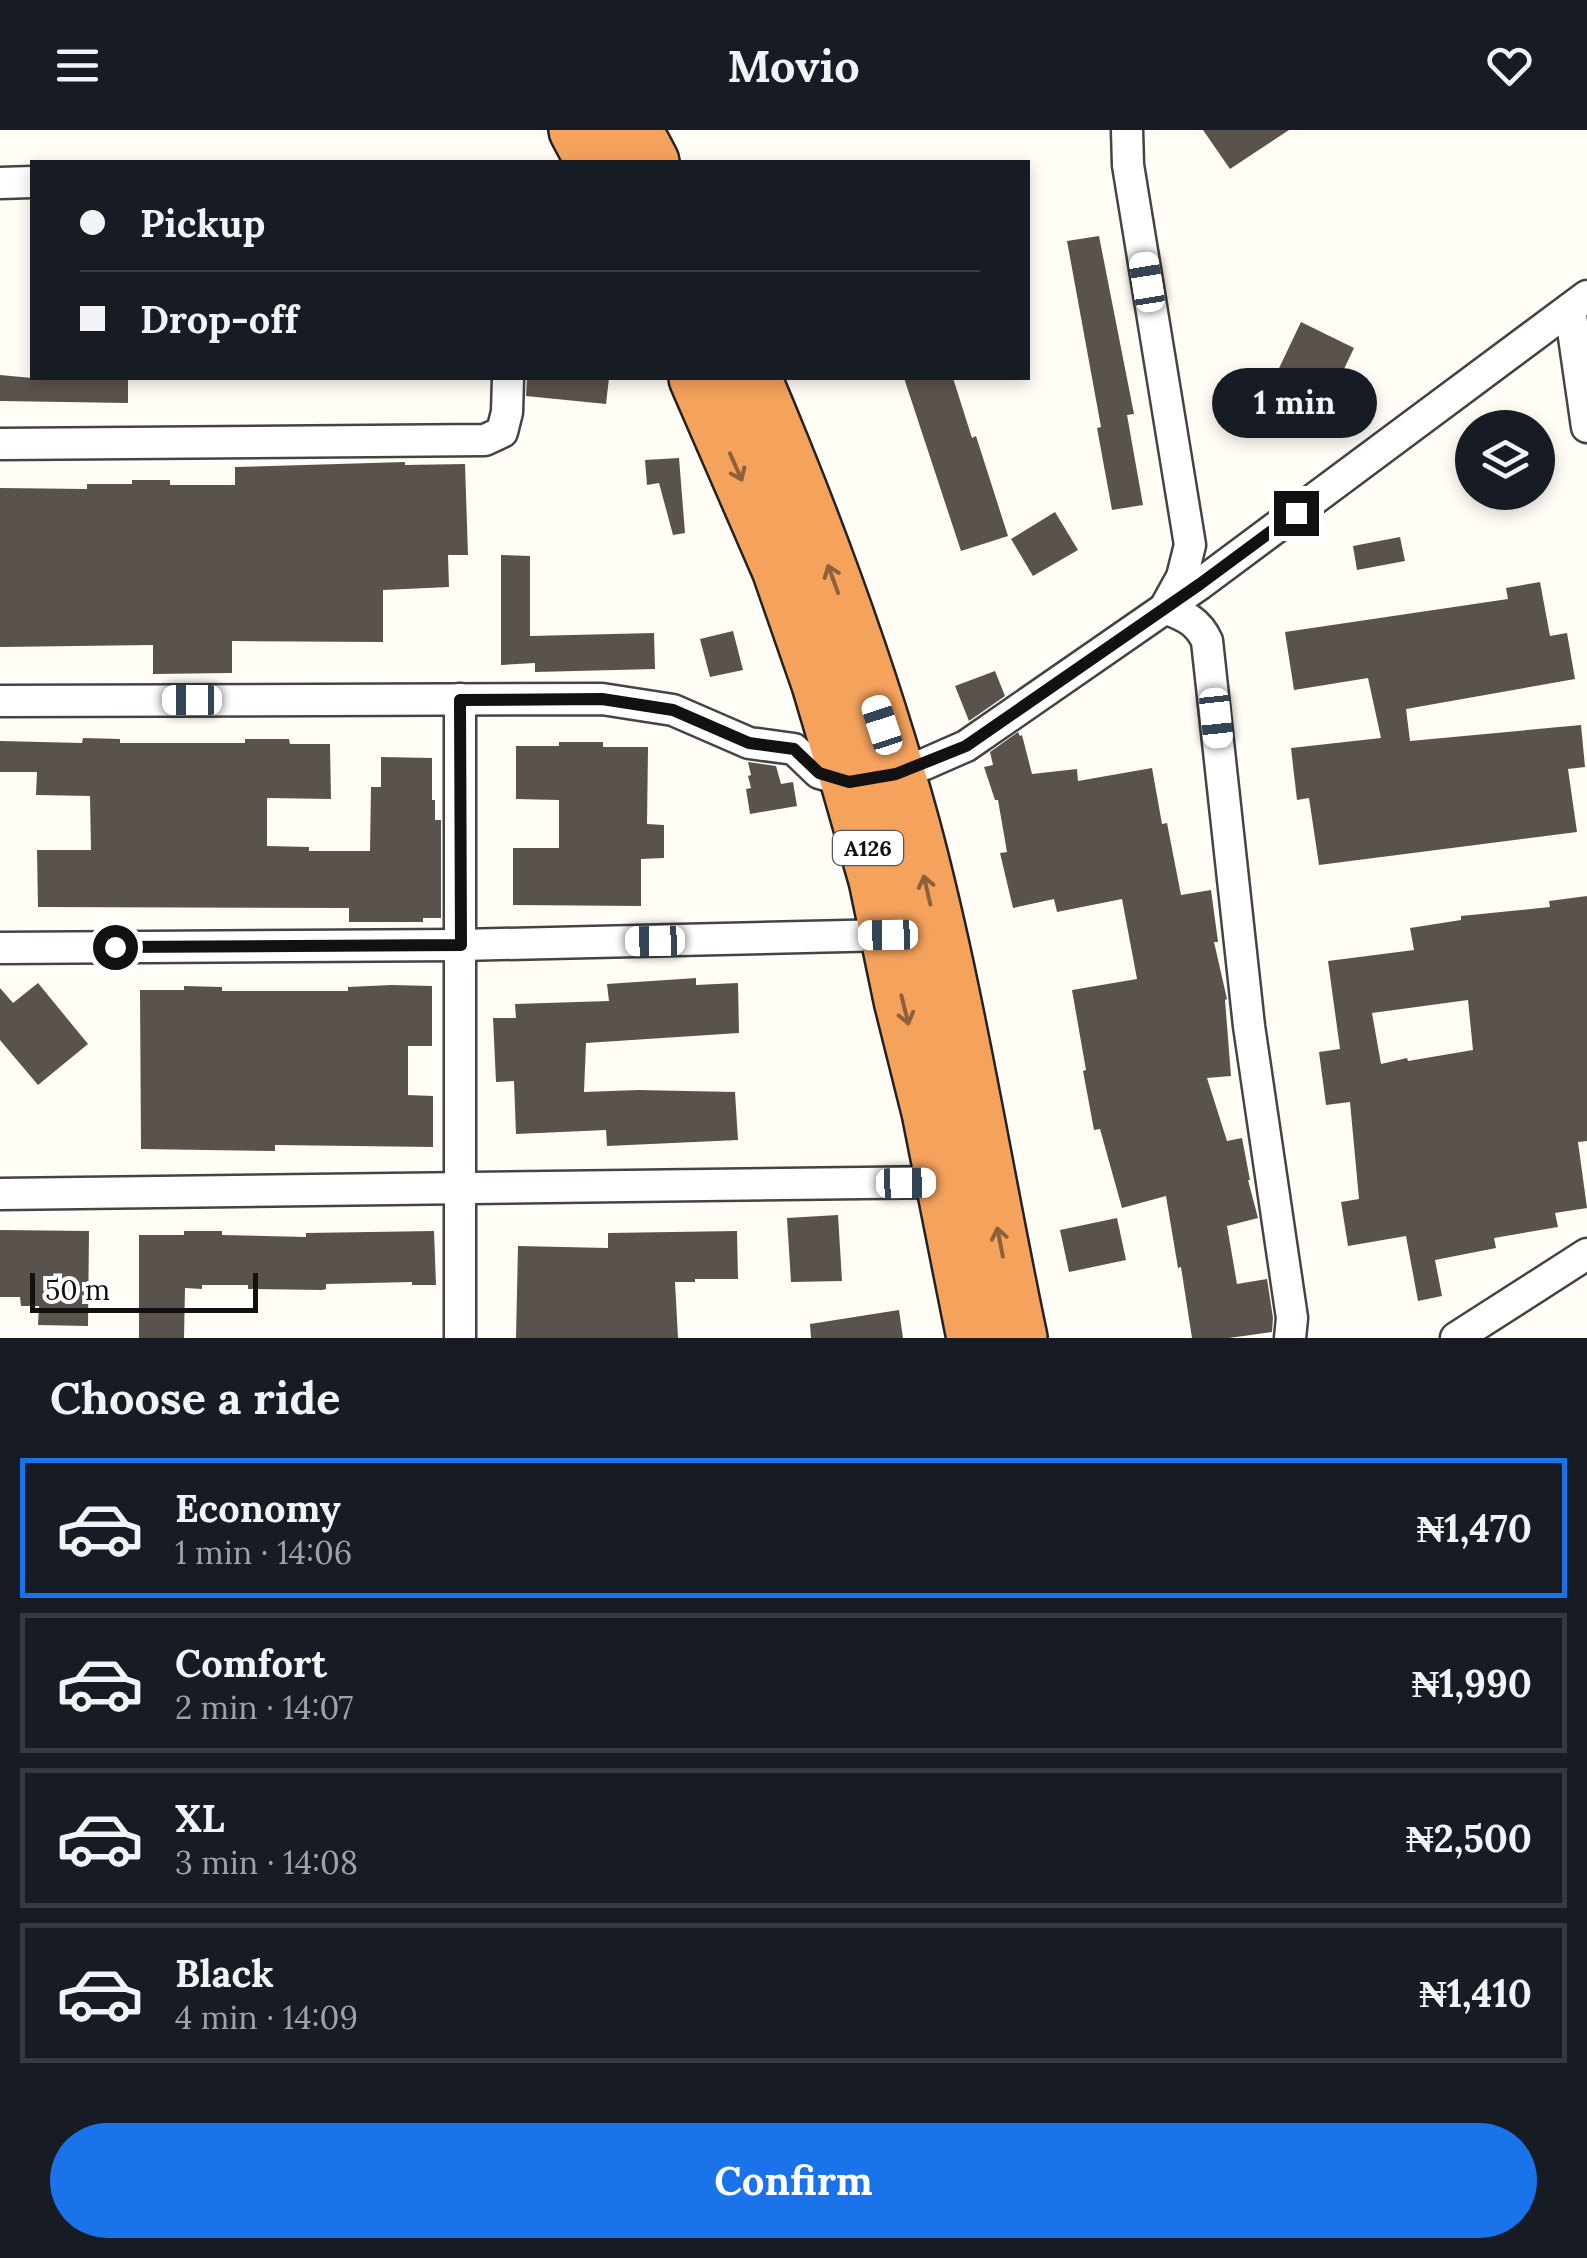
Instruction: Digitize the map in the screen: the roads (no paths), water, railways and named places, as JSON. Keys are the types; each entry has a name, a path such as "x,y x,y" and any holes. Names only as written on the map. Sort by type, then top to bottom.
{"highway":[{"path":"577,130 593,160"},
{"path":"634,130 650,160"},
{"name":"A126","path":"698,380 780,569 820,684 873,778 912,829 935,923 1019,1338"},
{"name":"A126","path":"754,380 849,622 873,778 877,880 930,1112 974,1338"}],"street":[{"path":"1127,130 1128,165 1190,545 1182,577 1165,608"},
{"path":"0,183 30,182"},
{"path":"0,701 602,699 673,710 749,743 794,749 819,773 873,778 966,746 1165,608 1578,302"},
{"path":"1578,302 1587,427"},
{"path":"0,444 485,440 502,432 508,380"},
{"path":"1165,608 1190,618 1208,641 1250,1026 1298,1331"},
{"path":"460,700 460,1338"},
{"path":"0,948 461,945 888,935"},
{"path":"0,1194 943,1182"},
{"path":"1456,1338 1587,1254"}]}
